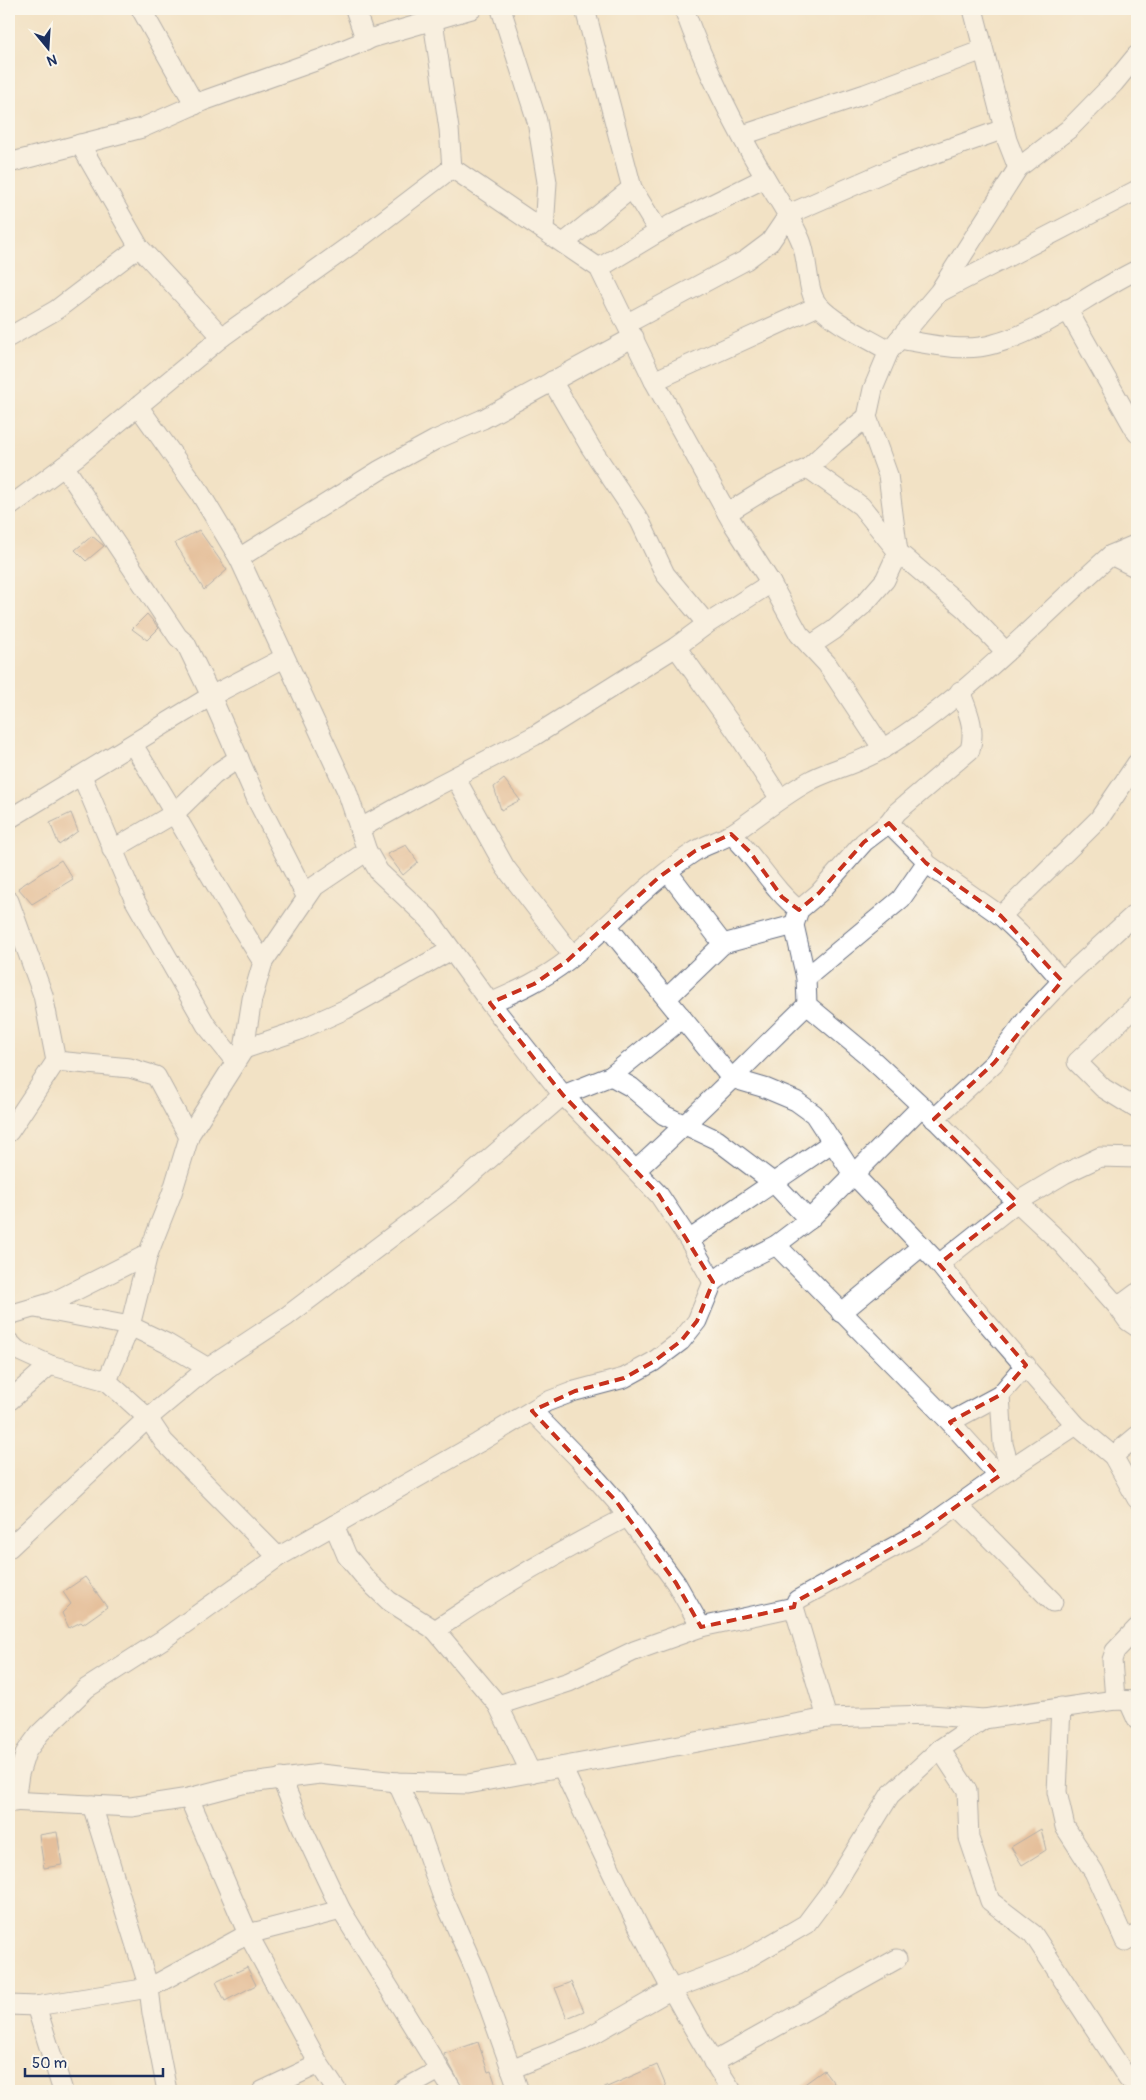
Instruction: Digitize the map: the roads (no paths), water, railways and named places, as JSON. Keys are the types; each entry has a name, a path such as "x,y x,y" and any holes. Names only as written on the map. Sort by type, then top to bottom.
{"street":[{"path":"141,9 195,105"},
{"path":"355,9 366,41"},
{"path":"9,163 142,128 195,105 366,41 472,9"},
{"path":"501,9 537,121 547,182 544,230"},
{"path":"585,9 632,188 659,232"},
{"path":"684,9 716,82 765,178 789,214 807,258 810,293 818,306 894,345 963,347 993,345 1030,330 1137,270"},
{"path":"973,9 1004,129 1018,168"},
{"path":"433,21 449,129 452,168"},
{"path":"743,135 865,94 983,50"},
{"path":"810,646 834,630 864,604 885,580 898,552 888,475 867,417 873,388 894,345 939,292 1018,168 1069,129 1114,83 1137,55"},
{"path":"239,558 380,470 435,440 483,419 552,381 746,260 770,242 789,214 848,190 894,168 1004,129"},
{"path":"80,144 139,247 222,336"},
{"path":"452,168 599,268 631,330 654,381 727,513 771,583 799,634 827,664 883,749"},
{"path":"9,507 64,466 222,336 360,239 452,168"},
{"path":"599,268 659,232 765,178"},
{"path":"564,243 632,188"},
{"path":"939,292 1137,190"},
{"path":"9,337 56,310 139,247"},
{"path":"654,381 818,306"},
{"path":"1067,309 1120,406 1137,433"},
{"path":"552,381 591,448 640,521 662,568 707,624"},
{"path":"138,406 200,493 239,558 347,791 366,852 379,872 429,918 490,1003 563,1095 659,1195 713,1282"},
{"path":"727,513 771,486 808,468 867,417"},
{"path":"64,466 178,637 186,644 221,717 258,802 306,896"},
{"path":"808,468 861,506 898,552 964,609 1006,652"},
{"path":"490,1003 534,984 573,956 608,927 658,878 695,852 731,834 780,799 813,780 883,749 960,692 1111,555 1137,544"},
{"path":"1111,555 1137,568"},
{"path":"359,829 534,736 676,647 707,624 771,583"},
{"path":"676,647 738,734 780,799"},
{"path":"9,819 211,696 284,658"},
{"path":"221,717 234,685"},
{"path":"667,998 723,944 796,918 864,842 890,822 897,812 970,750 974,738 972,720 960,692"},
{"path":"133,745 175,813 224,901 263,962"},
{"path":"112,850 175,813 214,774 239,758"},
{"path":"1001,916 1099,819 1137,762"},
{"path":"82,776 134,899 172,963 186,992 206,1025 240,1055"},
{"path":"454,777 505,867 573,956"},
{"path":"890,822 924,858 926,863 1001,916 1029,943 1062,981"},
{"path":"731,834 750,852 796,918 806,978 808,1005 866,1054 928,1112 1017,1202 1062,1244 1118,1307 1128,1321 1137,1327"},
{"path":"107,1381 130,1326 148,1254 172,1193 189,1136 240,1055 252,999 263,962 306,896 315,886 366,852"},
{"path":"806,978 901,899 926,863"},
{"path":"668,872 723,944"},
{"path":"9,901 43,995 56,1061 9,1132"},
{"path":"1127,1701 1061,1707 984,1719 930,1715 827,1718 468,1784 397,1782 320,1774 242,1784 189,1798 131,1807 12,1801 26,1752 40,1733 86,1688 162,1640 278,1557 546,1402 575,1391 624,1378 653,1362 681,1341 697,1322 713,1282 734,1266 776,1246 809,1220 853,1174 928,1112 994,1063 1029,1016 1062,981 1137,912"},
{"path":"608,927 731,1078 765,1088 796,1101 814,1114 853,1174 939,1264 980,1315 1026,1365 1076,1425 1113,1456 1137,1499"},
{"path":"240,1055 346,1009 451,950"},
{"path":"636,1170 686,1125 731,1078 808,1005"},
{"path":"1137,1005 1077,1062 1103,1088 1137,1109"},
{"path":"9,1548 148,1418 208,1368 286,1316 452,1190 563,1095 611,1076 673,1026 682,1016"},
{"path":"56,1061 130,1068 156,1076 189,1136"},
{"path":"611,1076 631,1087 664,1115 717,1140 774,1183 809,1220"},
{"path":"688,1240 833,1142"},
{"path":"939,1264 1017,1202 1064,1174 1100,1157 1137,1158"},
{"path":"776,1246 950,1422 1004,1472"},
{"path":"841,1313 922,1246"},
{"path":"9,1315 53,1302 148,1254"},
{"path":"1118,1307 1137,1293"},
{"path":"35,1308 130,1326 166,1343 208,1368"},
{"path":"9,1342 17,1350 50,1365 107,1381 148,1418 164,1442 278,1557"},
{"path":"9,1401 50,1365"},
{"path":"950,1422 1000,1395 1026,1365"},
{"path":"1000,1395 1004,1472"},
{"path":"532,1411 579,1459 627,1518 676,1584 701,1627"},
{"path":"827,1718 794,1607 796,1600 919,1533 1004,1472 1076,1425"},
{"path":"1113,1456 1137,1436"},
{"path":"958,1506 1001,1552 1053,1602"},
{"path":"435,1630 486,1596 549,1558 627,1518"},
{"path":"334,1525 347,1556 367,1580 389,1601 435,1630 498,1705 531,1773"},
{"path":"498,1705 569,1682 634,1651 701,1627 794,1607"},
{"path":"1137,1628 1115,1651 1112,1660 1127,1701 1137,1720"},
{"path":"1061,1707 1058,1792 1066,1827 1094,1872 1125,1942 1137,1934"},
{"path":"511,2069 583,2040 670,1990 736,1965 806,1924 832,1888 890,1794 940,1749 984,1719"},
{"path":"940,1749 967,1790 969,1838 990,1901 1033,1934 1128,2080"},
{"path":"562,1767 616,1882 670,1990 732,2091"},
{"path":"281,1778 341,1910 438,2070 453,2091"},
{"path":"397,1782 419,1830 442,1895 478,1976 519,2091"},
{"path":"189,1798 248,1934 319,2064 337,2091"},
{"path":"92,1805 149,1988 167,2091"},
{"path":"9,2005 36,2006 149,1988 248,1934 341,1910"},
{"path":"713,2062 897,1959"},
{"path":"36,2006 63,2091"},
{"path":"262,2091 319,2064"},
{"path":"401,2091 438,2070"}]}
